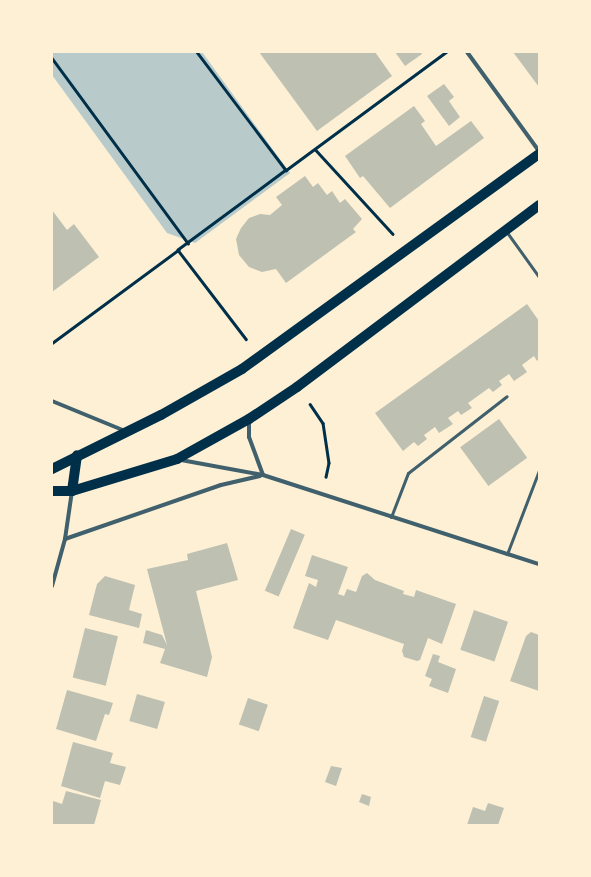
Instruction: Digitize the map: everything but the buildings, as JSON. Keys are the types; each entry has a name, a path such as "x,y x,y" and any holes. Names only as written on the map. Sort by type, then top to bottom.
{"main road":[{"path":"52,469 184,402 260,357 539,154"},
{"path":"52,491 72,490 177,459 249,419 297,387 505,229 539,205"},
{"path":"72,490 77,455"}],"street":[{"path":"467,52 539,151"},
{"path":"52,401 126,432"},
{"path":"249,419 249,437 263,475"},
{"path":"177,459 263,475 539,564"},
{"path":"65,539 221,484 263,475"},
{"path":"52,586 65,539 72,490"}],"lane":[{"path":"505,229 539,277"},
{"path":"392,517 408,473 507,396"},
{"path":"507,554 539,470"}],"path":[{"path":"197,52 286,170"},
{"path":"52,343 446,52"},
{"path":"52,58 188,243"},
{"path":"315,149 408,250"},
{"path":"178,250 260,357"},
{"path":"297,387 323,423 328,463 323,495"}],"shaded area":[{"path":"52,52 202,52 290,173 195,243 167,233 52,75"}]}
